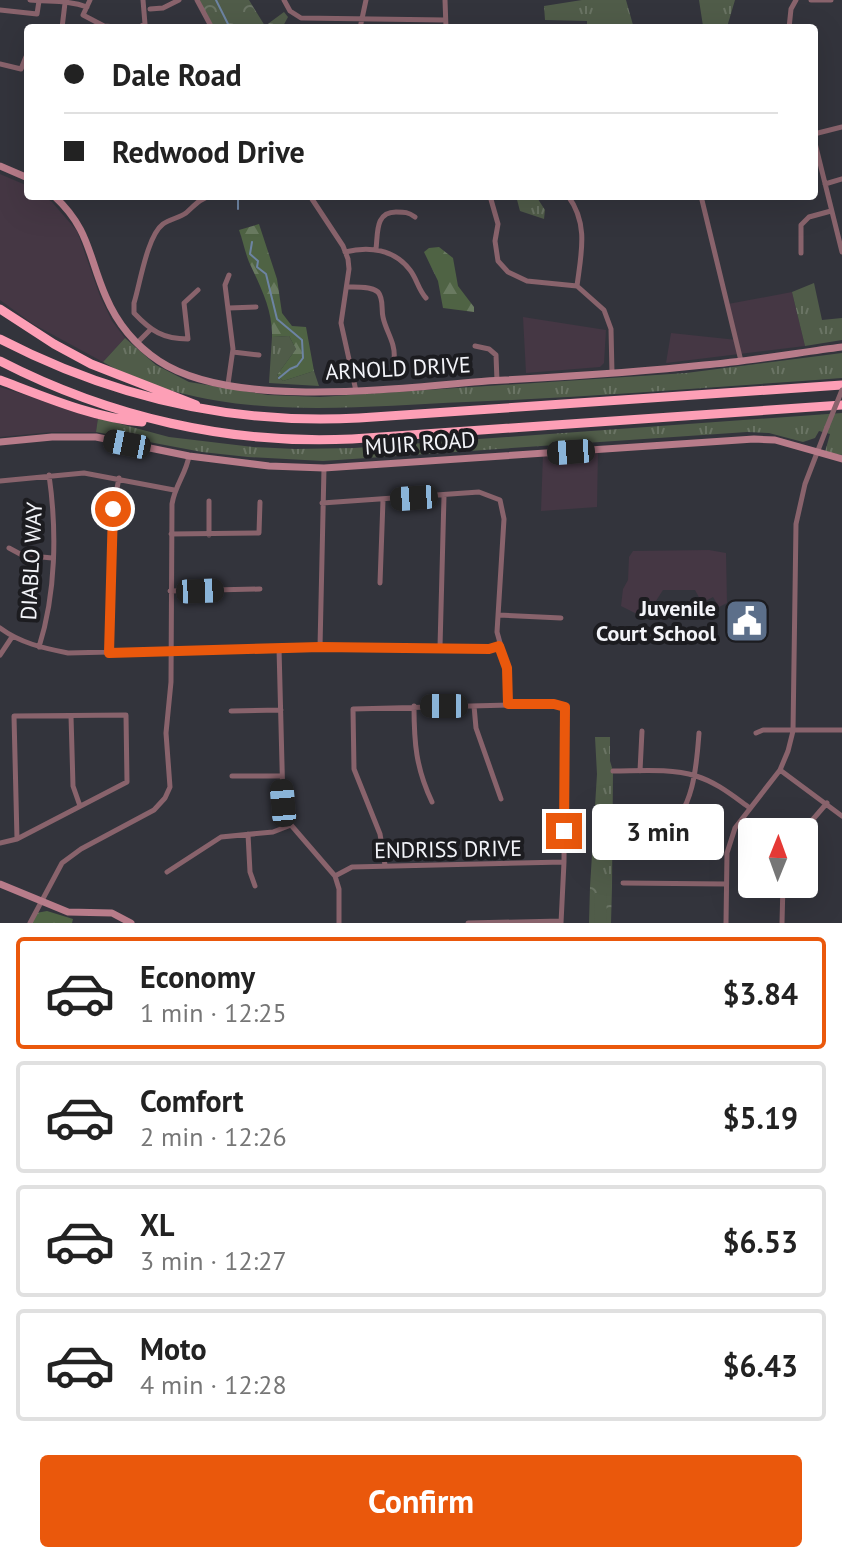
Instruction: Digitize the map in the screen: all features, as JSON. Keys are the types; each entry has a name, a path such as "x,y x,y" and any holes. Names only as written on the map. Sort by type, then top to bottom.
{"highway":[{"path":"0,309 91,364 210,411"},
{"path":"0,339 93,381 147,397 210,411 281,419 348,419 842,387"},
{"path":"0,361 86,399 162,422"},
{"path":"0,380 121,419 162,422 239,435 329,440 842,405"}],"street":[{"path":"6,0 2,11 37,14 39,1"},
{"path":"30,0 88,3 83,15 102,24"},
{"path":"143,0 145,24"},
{"path":"150,9 163,8 179,0"},
{"path":"197,0 210,24"},
{"path":"284,0 290,11 301,18 445,20"},
{"path":"361,24 366,0"},
{"path":"445,0 446,24"},
{"path":"789,24 791,9 796,0"},
{"path":"811,0 831,0"},
{"path":"62,24 65,3"},
{"path":"0,64 21,69 24,62"},
{"path":"818,135 842,127"},
{"path":"818,164 842,252"},
{"path":"0,166 24,176"},
{"path":"825,184 842,179"},
{"name":"ARNOLD DRIVE","path":"57,200 79,226 89,245 111,308 137,343 191,377 228,384 290,391 356,391 612,373 741,361 842,347"},
{"path":"198,290 184,303 188,339 170,339 150,330 134,313 150,244 158,228 184,215 201,200"},
{"path":"312,200 345,252 349,269 341,323 356,391"},
{"path":"491,200 498,224 495,241 498,261 508,272 527,281 577,286 604,310 610,319 612,373"},
{"path":"570,200 580,217 583,231 577,286"},
{"path":"702,200 741,361"},
{"path":"801,253 801,225 809,217 831,211"},
{"path":"376,249 382,216 389,212 408,212 415,217"},
{"path":"345,252 376,249 402,261 426,298"},
{"path":"228,384 233,352 225,285 229,275"},
{"path":"347,287 369,288 377,292 382,300 383,319 395,350 394,359"},
{"path":"229,308 256,307"},
{"path":"137,343 150,330"},
{"path":"475,346 489,349 496,355 497,381"},
{"path":"233,352 259,355"},
{"path":"726,923 727,853 735,828 780,770 793,731 796,524 801,498 842,387"},
{"name":"MUIR ROAD","path":"0,442 96,437 189,456 269,466 324,468 754,439 775,440 842,459"},
{"path":"30,923 58,870 70,856 154,810 170,787 166,733 171,652 171,534 174,490 179,478 187,471 189,456"},
{"path":"320,647 324,468"},
{"path":"0,481 84,473 174,490"},
{"name":"DIABLO WAY","path":"39,647 49,615 53,502 49,475"},
{"path":"109,653 113,509 119,478"},
{"path":"322,503 479,492 500,500 504,519 499,646 507,668 508,704"},
{"path":"440,647 444,496"},
{"path":"380,583 383,500"},
{"path":"209,501 209,535"},
{"path":"171,534 259,533 260,502"},
{"path":"9,548 22,555 52,558"},
{"path":"170,591 260,589"},
{"path":"498,615 561,618"},
{"path":"0,628 12,637 39,647 68,653 320,647 489,649 499,646"},
{"path":"0,655 12,637"},
{"path":"279,648 283,803 291,825 335,876 339,889 339,923"},
{"path":"385,865 380,834 354,769 353,709 508,704 554,704 565,707 561,922 468,923"},
{"path":"414,706 414,749 432,802"},
{"path":"474,706 476,728 501,799"},
{"path":"231,711 281,710"},
{"path":"0,843 17,839 127,782 126,715 14,716 17,839"},
{"path":"71,716 73,786 80,806"},
{"path":"756,733 763,730 842,730"},
{"path":"640,771 642,731"},
{"path":"626,828 663,828 677,819 695,776 699,733"},
{"path":"780,770 842,816"},
{"path":"613,771 672,772 695,776 723,789 750,808"},
{"path":"232,776 281,776"},
{"path":"814,818 827,803"},
{"path":"167,872 221,837 273,832 291,825"},
{"path":"248,834 250,872 255,886"},
{"name":"ENDRISS DRIVE","path":"335,876 352,867 564,862"},
{"path":"623,883 726,884"},
{"path":"0,884 68,912 112,913 131,923"},
{"path":"782,923 783,898"}],"shaded area":[{"path":"0,174 24,184 24,200 52,202 77,231 100,296 112,321 125,338 103,362 33,324 0,300"},
{"path":"792,292 805,346 666,363 671,333 737,340 728,304"},
{"path":"523,317 606,330 604,363 600,367 526,373"},
{"path":"0,387 98,418 96,432 0,437"},
{"path":"598,450 597,507 541,511 543,453"},
{"path":"709,550 726,553 727,603 719,607 713,597 702,603 695,590 663,590 645,618 621,606 623,589 628,580 629,557 633,551"}],"green space":[{"path":"197,0 249,0 264,24 210,24"},
{"path":"582,0 626,0 633,24 545,20 544,6"},
{"path":"699,0 735,0 728,24 703,24"},
{"path":"284,12 288,17 284,24 268,24"},
{"path":"517,200 539,200 545,210 544,219 520,211"},
{"path":"259,224 277,279 282,313 292,326 306,327 314,371 283,381 277,375 296,349 289,336 272,337 268,308 239,230"},
{"path":"439,247 453,258 458,286 474,307 474,312 443,308 438,281 424,252"},
{"path":"814,283 822,320 842,318 842,340 805,346 792,292"},
{"path":"289,336 296,349 277,375 283,381 314,371 319,386 269,383 272,337"},
{"path":"125,338 156,365 189,382 268,395 320,397 686,373 842,353 842,378 513,400 374,407 280,407 189,395 145,382 103,362"},
{"path":"842,413 842,455 825,452 830,434 819,431 815,438 803,442 769,433 747,432 323,461 202,452 96,432 98,418 169,437 253,447 354,448"},
{"path":"595,737 610,737 613,771 612,887 590,887 597,774"},
{"path":"590,887 612,887 611,923 589,923"},
{"path":"595,893 607,893 606,923 594,923"},
{"path":"47,911 73,919 72,923 30,923 36,913"}],"waterway":[{"path":"216,0 228,24"},
{"path":"238,200 238,209"},
{"path":"252,242 250,254 258,261 257,267 266,274 277,319 302,340 303,358 279,378"}],"place":[{"name":"Juvenile Court School","path":"747,621"}],"route":[{"path":"113,509 109,653 193,652 221,648 489,649 499,646 507,668 508,704 554,704 565,707 564,831"}]}
